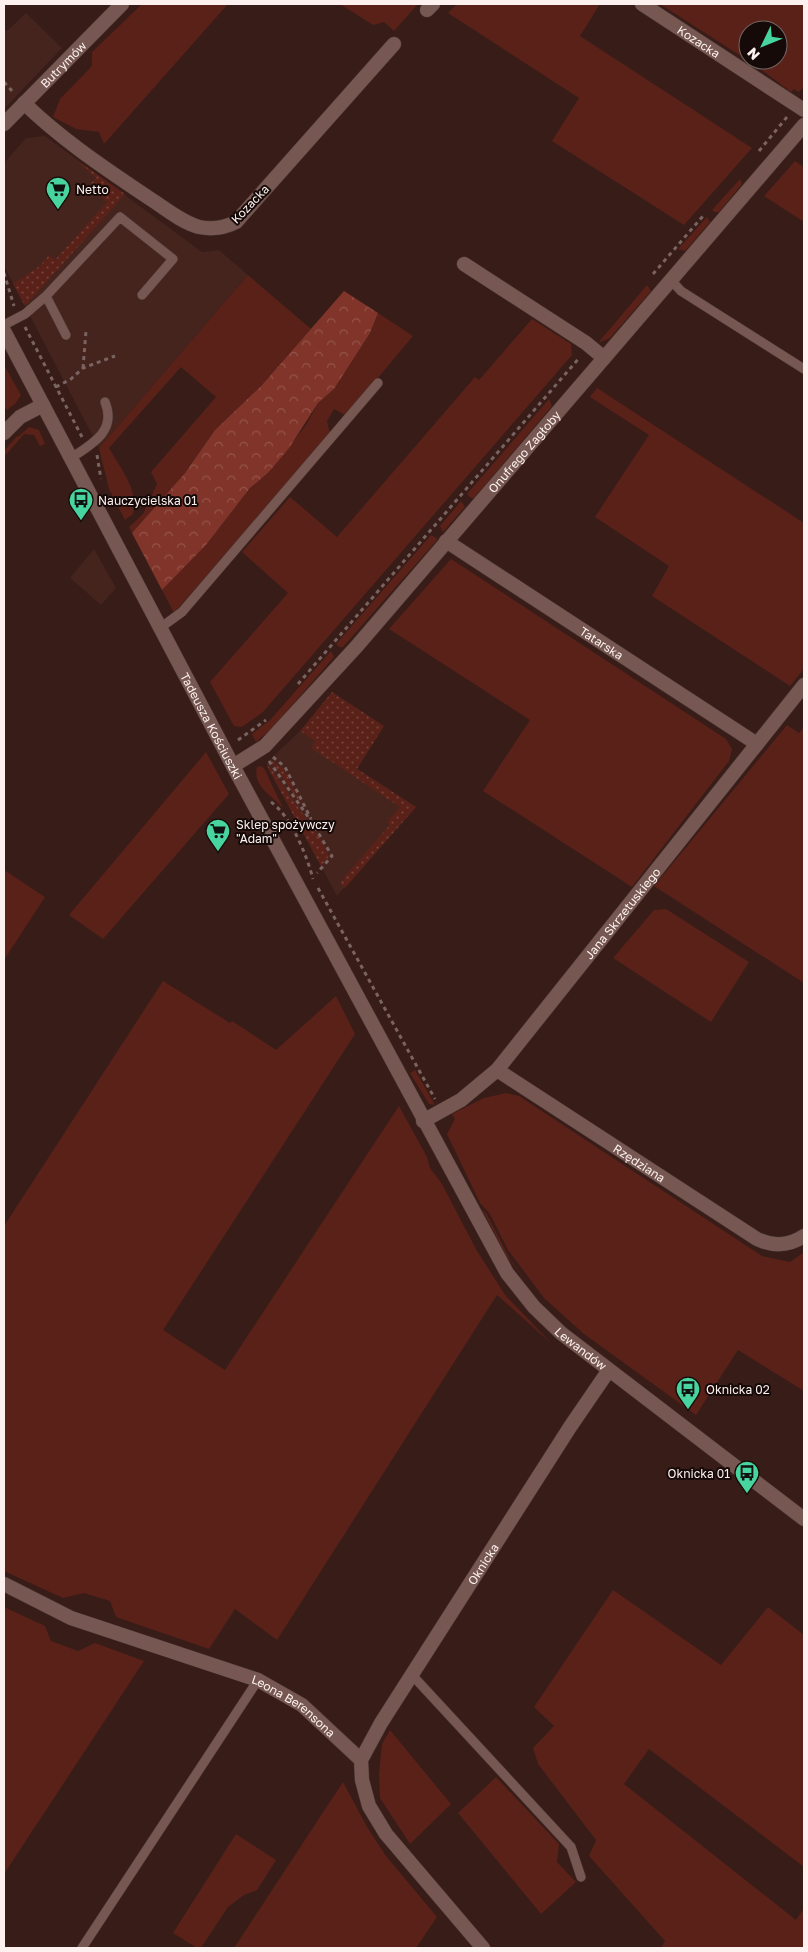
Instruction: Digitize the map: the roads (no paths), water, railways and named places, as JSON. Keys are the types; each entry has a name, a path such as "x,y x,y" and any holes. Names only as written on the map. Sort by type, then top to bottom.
{"street":[{"name":"Butrymów","path":"4,124 122,4"},
{"name":"Kozacka","path":"642,4 804,110"},
{"name":"Kozacka","path":"24,103 47,126 90,158 180,218 199,227 222,229 236,222 394,44"},
{"name":"Onufrego Zagłoby","path":"233,766 256,753 275,736 446,541 804,125"},
{"path":"464,264 586,343 604,358"},
{"name":"Tadeusza Kościuszki","path":"4,331 233,766 423,1121"},
{"path":"4,433 20,417 42,405"},
{"name":"Tatarska","path":"446,541 757,744"},
{"name":"Jana Skrzetuskiego","path":"423,1121 461,1100 497,1070 804,685"},
{"name":"Rzędziana","path":"497,1070 757,1239 770,1245 785,1244 804,1236"},
{"name":"Lewandów","path":"423,1121 500,1262 515,1285 553,1326 804,1519"},
{"name":"Oknicka","path":"361,1760 381,1723 413,1676 570,1427 609,1370"},
{"name":"Leona Berensona","path":"4,1584 49,1609 78,1621 258,1680 288,1695 302,1705 361,1760"},
{"path":"361,1760 362,1780 369,1806 386,1834 483,1948"}],"lane":[{"path":"4,325 26,314 46,296 120,216 173,259 142,295"},
{"path":"670,279 681,291 804,369"},
{"path":"46,296 66,334"},
{"path":"160,628 182,612 378,383"},
{"path":"70,458 96,442 105,431 108,417 105,402"},
{"path":"413,1676 571,1847 581,1877"},
{"path":"82,1948 258,1680"}],"place":[{"name":"Netto","path":"58,210"},
{"name":"Nauczycielska 01","path":"81,521"},
{"name":"Sklep spożywczy \"Adam\"","path":"218,852"},
{"name":"Oknicka 02","path":"688,1410"},
{"name":"Oknicka 01","path":"747,1494"}]}
